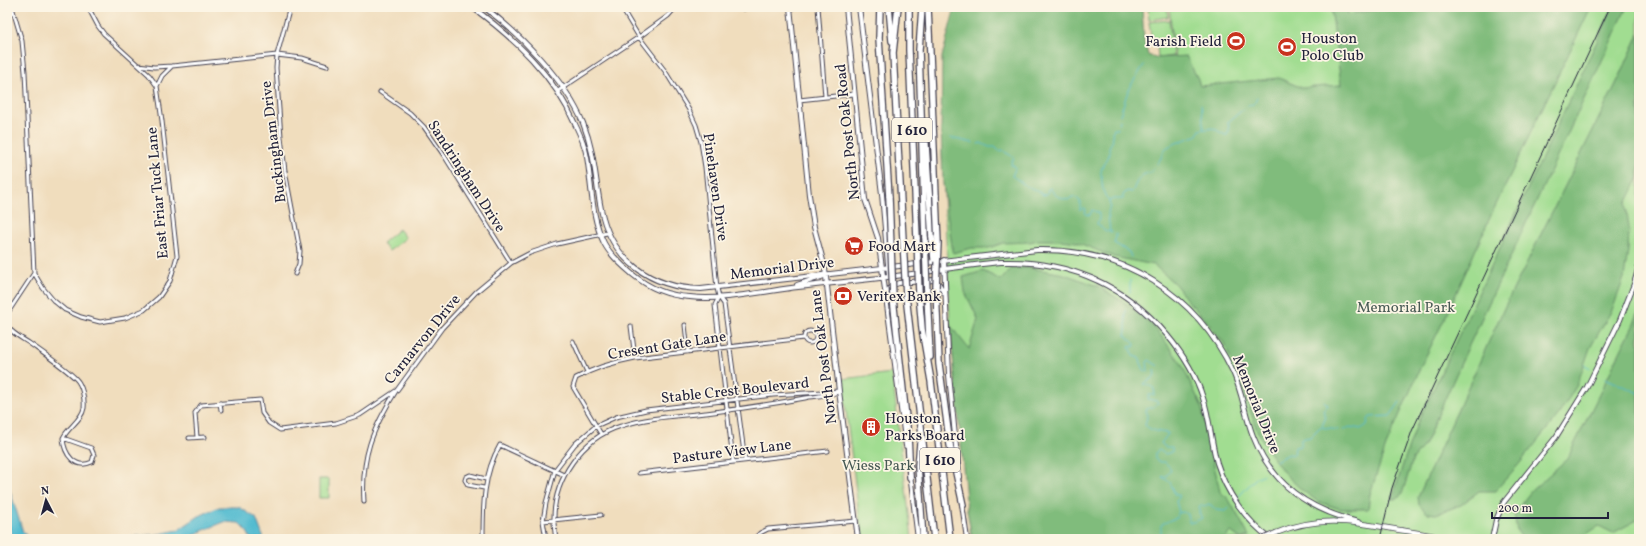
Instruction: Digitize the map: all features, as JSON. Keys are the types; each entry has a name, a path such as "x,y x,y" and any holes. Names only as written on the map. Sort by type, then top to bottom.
{"highway":[{"path":"880,7 879,38 893,298 908,436 910,477"},
{"path":"889,7 893,54"},
{"name":"I 610","path":"898,7 893,54 906,296 934,539"},
{"name":"I 610","path":"909,7 908,21 919,294 922,329 931,381 950,539"},
{"path":"922,7 920,28 920,72 931,381"},
{"path":"928,7 938,243 936,290"},
{"path":"920,72 927,143 939,364 950,445 963,506"},
{"path":"921,428 918,466 923,539"}],"main road":[{"name":"Memorial Drive","path":"472,7 509,36 533,61 558,91 576,125 586,155 594,211 600,234 610,252 622,266 646,284 669,294 703,298 1001,262 1046,264 1086,276 1116,290 1129,298 1159,325 1180,352 1191,369 1203,397 1218,463 1223,478 1238,505 1252,522 1271,539"},
{"name":"Memorial Drive","path":"484,7 497,17 534,52 564,88 576,108 589,140 595,164 601,210 607,232 623,256 635,268 655,280 667,285 688,289 718,288 1024,251 1057,250 1106,258 1147,276 1168,290 1189,308 1214,337 1234,374 1257,444 1268,465 1280,480 1302,499 1335,516 1367,524 1448,539"},
{"name":"North Post Oak Lane","path":"790,7 810,206 814,227 824,260 858,539"},
{"name":"North Post Oak Road","path":"846,7 864,189 868,208 876,231 882,268 898,379 918,539"},
{"name":"North Post Oak Road","path":"859,7 882,194 889,276"},
{"path":"582,142 589,140"},
{"path":"944,260 949,376 967,539"},
{"path":"1492,539 1496,520 1504,502 1556,437 1587,387 1620,320 1634,284 1639,266"},
{"path":"783,289 819,279 826,275"},
{"path":"885,297 893,285 930,280 934,280 939,284 945,295"},
{"path":"1263,539 1298,525 1317,522 1332,520 1367,524"}],"street":[{"path":"7,314 34,273 25,72 22,41 12,7"},
{"path":"88,7 104,34 149,75 157,86 162,76 172,66"},
{"name":"Buckingham Drive","path":"290,7 277,54 276,68 281,137 300,251 299,264 295,274"},
{"name":"Pinehaven Drive","path":"621,7 639,37 665,71 689,110 699,137 705,167 719,297"},
{"path":"558,91 639,37 668,16 676,7"},
{"path":"818,7 825,97"},
{"path":"138,65 154,67 172,66 277,54 302,58 327,66"},
{"name":"East Friar Tuck Lane","path":"34,273 43,288 53,300 65,310 81,317 100,322 125,318 139,312 158,297 170,281 177,256 157,86"},
{"name":"Sandringham Drive","path":"380,92 410,112 424,127 445,157 511,263"},
{"path":"799,100 854,94"},
{"name":"Carnarvon Drive","path":"220,403 260,400 262,413 269,423 280,430 336,423 360,415 397,390 442,328 476,292 511,263 530,253 550,246 607,232"},
{"path":"733,461 715,305 719,297 724,304 745,460"},
{"path":"685,325 688,352"},
{"path":"7,326 16,335 37,348 77,379 82,390 84,408 80,416 66,432 63,438 63,447 76,462 86,465 92,462 94,456 91,448 63,438"},
{"path":"631,326 635,358"},
{"path":"718,329 727,328"},
{"name":"Cresent Gate Lane","path":"810,331 814,332 817,337 814,343 810,344 806,342 804,338 806,333 810,331"},
{"name":"Cresent Gate Lane","path":"601,434 573,387 576,378 587,372 609,364 635,358 804,338"},
{"path":"574,341 587,372"},
{"path":"364,502 366,458 371,437 381,416 397,390"},
{"name":"Stable Crest Boulevard","path":"546,539 544,521 547,497 555,470 575,444 596,426 630,412 773,395 839,391"},
{"name":"Stable Crest Boulevard","path":"556,539 554,521 559,489 564,475 583,450 601,434 633,422 772,404 839,391"},
{"path":"197,437 194,419 197,408 201,405 220,403 221,410"},
{"path":"662,408 663,418"},
{"path":"189,438 205,437"},
{"path":"483,539 484,488 500,444 564,475"},
{"name":"Pasture View Lane","path":"639,473 828,451"},
{"path":"484,488 468,485 465,480 466,477 470,475 486,479"},
{"path":"544,521 602,515"},
{"path":"754,539 760,533 768,530 856,521"}],"green space":[{"path":"955,7 1142,7 1144,40 1148,55 1155,58 1186,56 1200,86 1279,78 1302,88 1341,85 1331,7 1346,7 1348,14 1395,7 1425,11 1432,7 1591,7 1492,213 1448,312 1422,364 1386,446 1370,494 1368,509 1340,509 1317,501 1302,490 1285,474 1270,454 1257,430 1238,375 1224,343 1176,285 1154,265 1114,257 1076,242 1062,240 1038,240 1030,242 1003,243 989,248 972,248 953,253 943,184 941,129 942,57"},
{"path":"1148,7 1167,7 1168,17 1149,20"},
{"name":"Memorial Park","path":"1169,7 1639,7 1639,539 971,539 950,325 941,129 1180,103"},
{"path":"1613,7 1627,7 1466,352 1425,444 1413,459 1402,494 1396,499 1392,499 1417,424"},
{"path":"1169,20 1172,42 1152,44 1149,22"},
{"path":"1639,34 1639,177 1626,204 1629,228 1628,251 1624,278 1613,308 1590,348 1577,385 1559,414 1520,463 1495,491 1479,491 1461,505 1436,514 1427,513 1419,505 1418,497 1505,306 1620,76"},
{"path":"1172,45 1173,56 1158,58 1157,47"},
{"path":"399,229 406,238 389,251 382,243"},
{"path":"1012,268 1031,268 1064,274 1098,286 1130,306 1156,329 1181,363 1201,405 1220,492 1228,498 1249,536 1241,539 1231,532 1224,539 972,539 967,510 950,325 969,349 978,319 965,292 963,277 983,271 1001,280"},
{"path":"1639,310 1639,519 1613,533 1599,526 1585,535 1574,539 1523,539 1517,531 1514,513 1532,490 1567,459 1634,324"},
{"name":"Wiess Park","path":"892,373 912,539 862,539 842,379"},
{"path":"319,479 329,479 329,498 319,498"}],"water":[{"path":"7,481 23,532 30,539 13,539 7,521"},
{"path":"219,507 239,507 256,518 264,539 251,539 246,530 239,523 224,522 187,539 108,539 159,534 178,530 199,516"}],"waterway":[{"path":"1120,115 1129,88 1144,65"},
{"path":"1157,164 1166,148 1196,136 1200,130 1213,128 1227,135 1229,131 1228,122 1246,107 1255,103 1257,97"},
{"path":"1201,104 1204,128"},
{"path":"1110,232 1108,214 1110,205 1103,191 1101,170 1113,140 1112,132 1114,129 1118,129 1120,120"},
{"path":"951,138 973,143"},
{"path":"978,144 981,143 989,147 995,147 999,151 1003,150 1011,156 1014,159 1012,160 1011,165 1015,166 1012,176 1031,189 1043,195 1047,194 1048,189 1050,188 1056,195 1062,198 1068,200 1075,197 1080,201 1080,210 1084,208 1086,209 1085,214 1090,215 1092,210 1099,213 1097,224 1106,231 1112,232"},
{"path":"1109,201 1113,199 1123,199 1123,195 1127,191 1132,192 1141,176 1151,172 1154,168"},
{"path":"1116,234 1114,243 1129,252 1131,257"},
{"path":"1130,280 1130,292"},
{"path":"1126,310 1125,335 1135,344 1134,347 1130,346 1129,348 1132,350 1133,356 1139,358 1144,370 1148,372 1147,362 1149,360 1158,366 1154,370 1154,376 1144,384 1153,387 1155,393 1154,395 1149,395 1148,399 1157,401 1158,403 1152,408 1148,408 1146,410 1147,417 1145,425 1153,430 1168,433 1161,443 1165,447 1172,447 1172,452 1165,454 1159,450 1155,453 1155,459 1160,462 1165,462 1171,469 1166,476 1162,477 1170,482 1175,495 1179,495 1179,498 1176,501 1179,512"},
{"path":"1585,365 1590,368"},
{"path":"1605,378 1639,393"},
{"path":"1322,426 1326,417 1323,411 1328,405 1324,401"},
{"path":"1343,430 1350,427 1361,429 1367,425 1370,417 1390,416 1400,402"},
{"path":"1276,461 1289,454 1294,455 1295,447 1301,446 1301,439 1310,437 1320,427 1338,430"},
{"path":"1239,496 1256,478 1264,474"},
{"path":"1156,539 1161,534 1161,525 1177,518 1178,513 1183,512 1187,514 1189,522 1194,522 1202,518 1199,513 1200,505 1204,507 1208,504 1216,510 1225,511 1230,506"},
{"path":"1147,539 1148,535 1155,539"}],"railway":[{"path":"1380,539 1392,488 1412,431 1610,7"}],"place":[{"name":"Farish Field","path":"1236,41"},
{"name":"Houston Polo Club","path":"1287,47"},
{"name":"Food Mart","path":"854,246"},
{"name":"Veritex Bank","path":"843,296"},
{"name":"Houston Parks Board","path":"871,427"}]}
